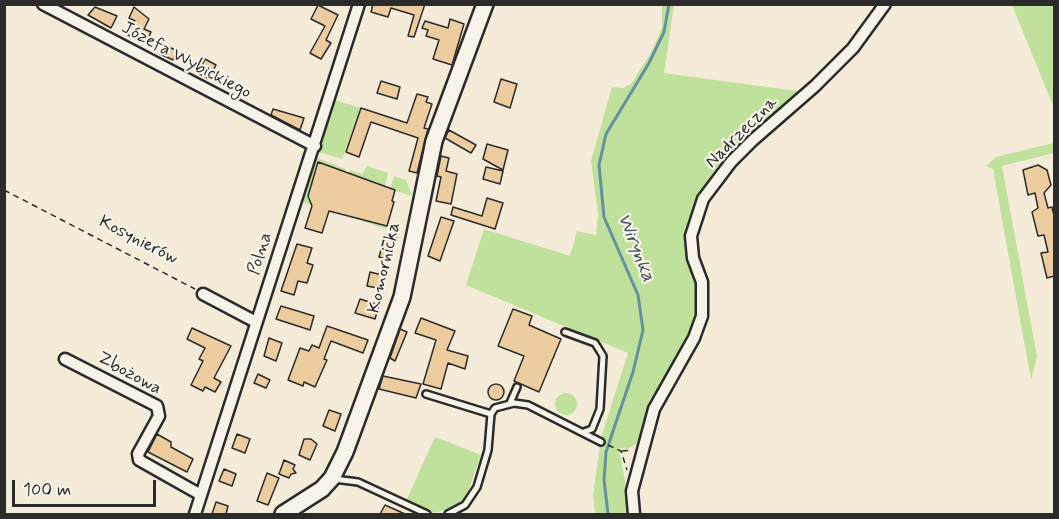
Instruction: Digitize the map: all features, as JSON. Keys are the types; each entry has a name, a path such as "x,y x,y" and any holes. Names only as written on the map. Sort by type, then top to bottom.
{"street":[{"name":"Józefa Wybickiego","path":"43,4 315,146"},
{"name":"Polna","path":"195,514 359,4"},
{"name":"Komornicka","path":"283,514 310,499 332,478 348,446 369,382 398,309 431,149 485,4"},
{"name":"Nadrzeczna","path":"633,514 632,491 654,409 694,338 702,316 702,282 693,258 691,236 698,210 711,186 731,162 830,72 869,28 885,4"},
{"path":"204,294 256,322"},
{"name":"Zbożowa","path":"65,359 158,406 159,416 138,454 139,460 201,495"}],"lane":[{"path":"565,332 595,343 603,356 600,409 592,429 582,432"},
{"path":"510,403 517,387"},
{"path":"426,394 491,414"},
{"path":"448,514 465,505 477,487 488,450 491,414 495,408 510,403 520,403 536,408 600,442"},
{"path":"332,478 358,482 426,514"}],"path":[{"name":"Kosynierów","path":"4,190 204,294"},
{"path":"614,447 624,456 627,471"}],"green space":[{"path":"662,5 674,5 664,73 804,92 753,135 691,219 698,303 692,331 641,442 627,449 619,448 631,514 595,514 593,495 601,438 628,353 466,285 484,229 570,256 577,231 596,235 598,214 591,161 612,87 623,88 631,84 650,54 662,28"},
{"path":"1012,5 1054,5 1054,108"},
{"path":"335,100 361,108 342,159 319,152"},
{"path":"1054,143 1054,153 1002,166 1037,357 1031,380 993,169 986,166 996,157"},
{"path":"317,158 346,169 345,171 318,162 308,196 312,205 303,202"},
{"path":"367,166 388,173 385,187 352,216 387,226 386,229 347,216 359,177 349,173 350,170 362,174"},
{"path":"394,176 406,180 412,196 390,189"},
{"path":"566,393 574,396 577,404 574,412 566,415 558,412 555,404 558,396"},
{"path":"435,437 481,455 465,500 456,507 434,513 405,503"}],"building":[{"path":"373,4 425,4 414,37 408,36 414,15 391,8 388,17 371,12"},
{"path":"318,5 338,15 326,40 331,43 321,59 310,53 325,26 311,19"},
{"path":"95,7 117,16 111,28 88,15"},
{"path":"134,7 149,19 144,29 151,32 146,44 128,35 135,21 129,18"},
{"path":"450,19 464,24 452,65 433,59 439,40 426,36 428,30 422,28 425,21 448,28"},
{"path":"165,45 177,51 173,60 160,54"},
{"path":"205,59 216,65 209,79 198,73"},
{"path":"501,79 517,84 510,108 494,102"},
{"path":"381,81 400,87 397,99 377,93"},
{"path":"417,94 428,97 426,102 432,104 424,128 428,129 417,173 409,171 418,138 371,122 359,157 346,152 361,108 407,123"},
{"path":"273,109 304,118 300,130 271,115"},
{"path":"449,130 476,145 471,153 445,138"},
{"path":"487,144 508,150 503,170 483,159"},
{"path":"441,156 449,158 446,171 457,174 451,204 436,201 441,177 437,176"},
{"path":"318,162 395,190 387,226 329,211 322,233 305,228 312,206 308,196"},
{"path":"1038,165 1047,170 1051,185 1044,193 1048,208 1052,207 1054,216 1054,276 1047,278 1041,253 1048,252 1044,235 1038,236 1032,212 1038,208 1035,193 1028,195 1023,170"},
{"path":"486,167 503,171 500,184 483,179"},
{"path":"487,198 503,203 495,229 451,215 453,207 482,216"},
{"path":"441,217 454,221 440,261 428,256"},
{"path":"385,235 397,238 388,260 379,257"},
{"path":"297,244 312,248 307,263 313,265 307,283 298,281 294,295 281,291"},
{"path":"370,272 386,276 383,289 367,286"},
{"path":"360,299 379,305 375,319 355,313"},
{"path":"281,306 314,316 310,330 276,319"},
{"path":"513,309 532,316 529,325 561,339 539,392 514,381 524,356 498,346"},
{"path":"421,318 455,331 447,350 468,356 465,369 448,363 441,389 423,384 436,340 415,333"},
{"path":"327,326 368,340 363,353 331,341 324,359 327,360 315,387 304,382 303,386 288,380 300,348 309,351 312,345 319,348"},
{"path":"192,328 231,346 214,378 221,382 215,392 205,387 203,391 191,385 203,361 199,359 205,348 187,339"},
{"path":"400,329 407,332 395,361 390,358"},
{"path":"269,338 282,343 276,361 264,356"},
{"path":"258,374 270,380 266,388 254,383"},
{"path":"383,376 421,384 416,398 379,389"},
{"path":"493,384 499,384 504,392 502,398 493,400 488,395 488,389"},
{"path":"329,410 341,414 335,431 323,426"},
{"path":"157,434 171,442 171,447 193,459 187,472 148,452"},
{"path":"237,434 250,439 245,453 232,448"},
{"path":"304,439 311,439 317,444 310,460 299,455"},
{"path":"284,460 295,465 293,469 296,473 291,474 289,478 279,474"},
{"path":"224,469 236,474 232,486 219,481"},
{"path":"267,473 279,478 268,505 257,501"},
{"path":"216,502 228,506 226,514 212,514"},
{"path":"385,505 405,514 380,514"}],"waterway":[{"name":"Wirynka","path":"608,514 604,480 606,452 633,372 643,330 638,295 604,217 599,165 606,134 649,63 664,32 669,4"}]}
